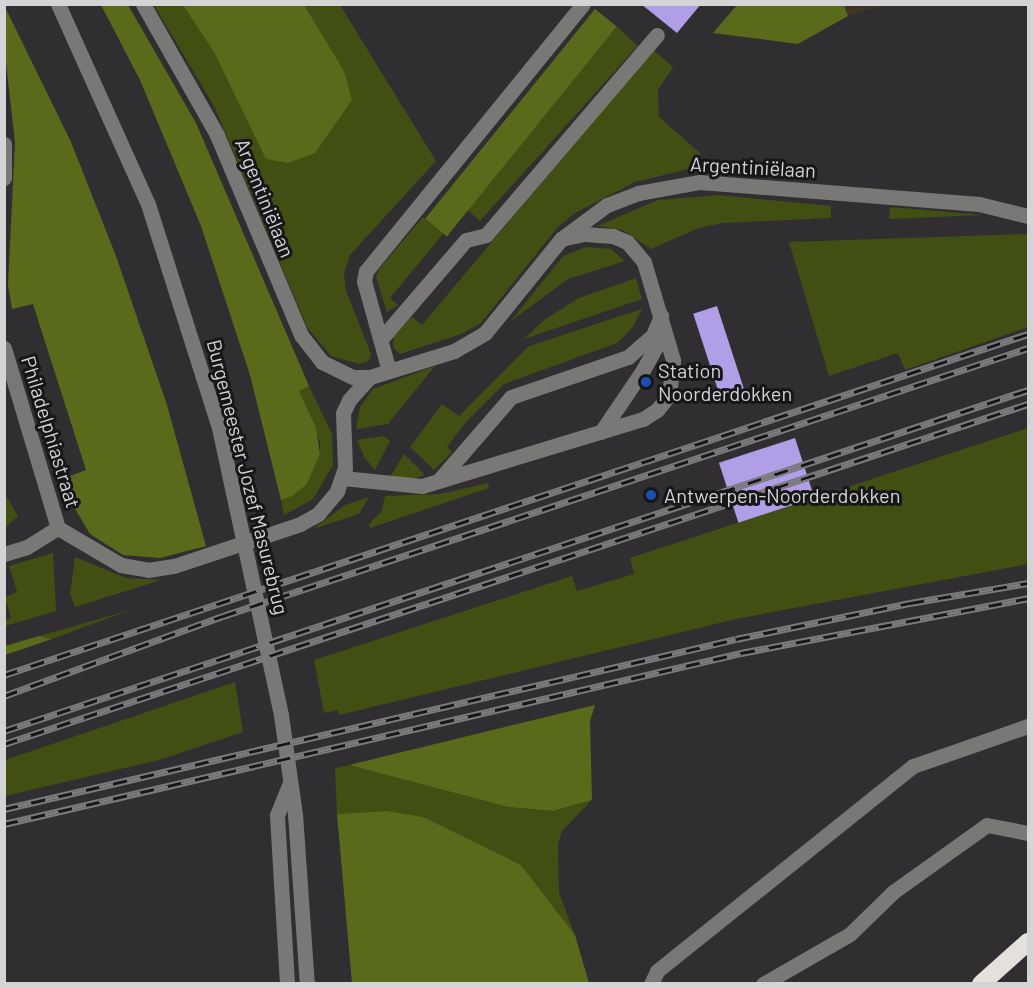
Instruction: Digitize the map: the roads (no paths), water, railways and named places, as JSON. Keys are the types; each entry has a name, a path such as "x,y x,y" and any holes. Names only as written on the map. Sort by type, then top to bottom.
{"highway":[{"path":"981,984 1029,942"}],"street":[{"name":"Burgemeester Jozef Masurebrug","path":"58,4 148,204 191,332 232,483 274,679 290,783 307,984"},
{"name":"Argentiniëlaan","path":"143,4 217,135 301,335 329,366 353,377 370,377 454,351 485,333 561,239 607,205 638,192 699,182 979,204 1025,216"},
{"path":"389,371 364,281 366,271 583,4"},
{"path":"381,339 466,240 486,235 657,35"},
{"path":"4,178 5,146"},
{"path":"343,478 409,487 438,481 643,419 669,395 673,360 647,268 627,242 596,234 561,239"},
{"path":"601,432 658,343 661,316"},
{"path":"438,481 511,397 628,357 653,335 661,316"},
{"name":"Philadelphiastraat","path":"4,348 58,528"},
{"path":"4,554 27,547 58,528 121,565 135,570 162,569 300,524 329,504 343,478 344,413 349,400 370,377"},
{"path":"651,984 657,971 913,766 1029,726"},
{"path":"287,984 277,815 290,783"},
{"path":"763,984 850,934 893,892 987,825 1029,832"}],"railway":[{"path":"4,675 1028,334"},
{"path":"4,696 223,616 1028,348"},
{"path":"4,731 1028,390"},
{"path":"4,744 1028,404"},
{"path":"4,809 736,639 910,603 1028,583"},
{"path":"4,824 741,653 1028,598"}],"place":[{"name":"Station Noorderdokken","path":"646,382"},
{"name":"Antwerpen-Noorderdokken","path":"651,495"}]}
